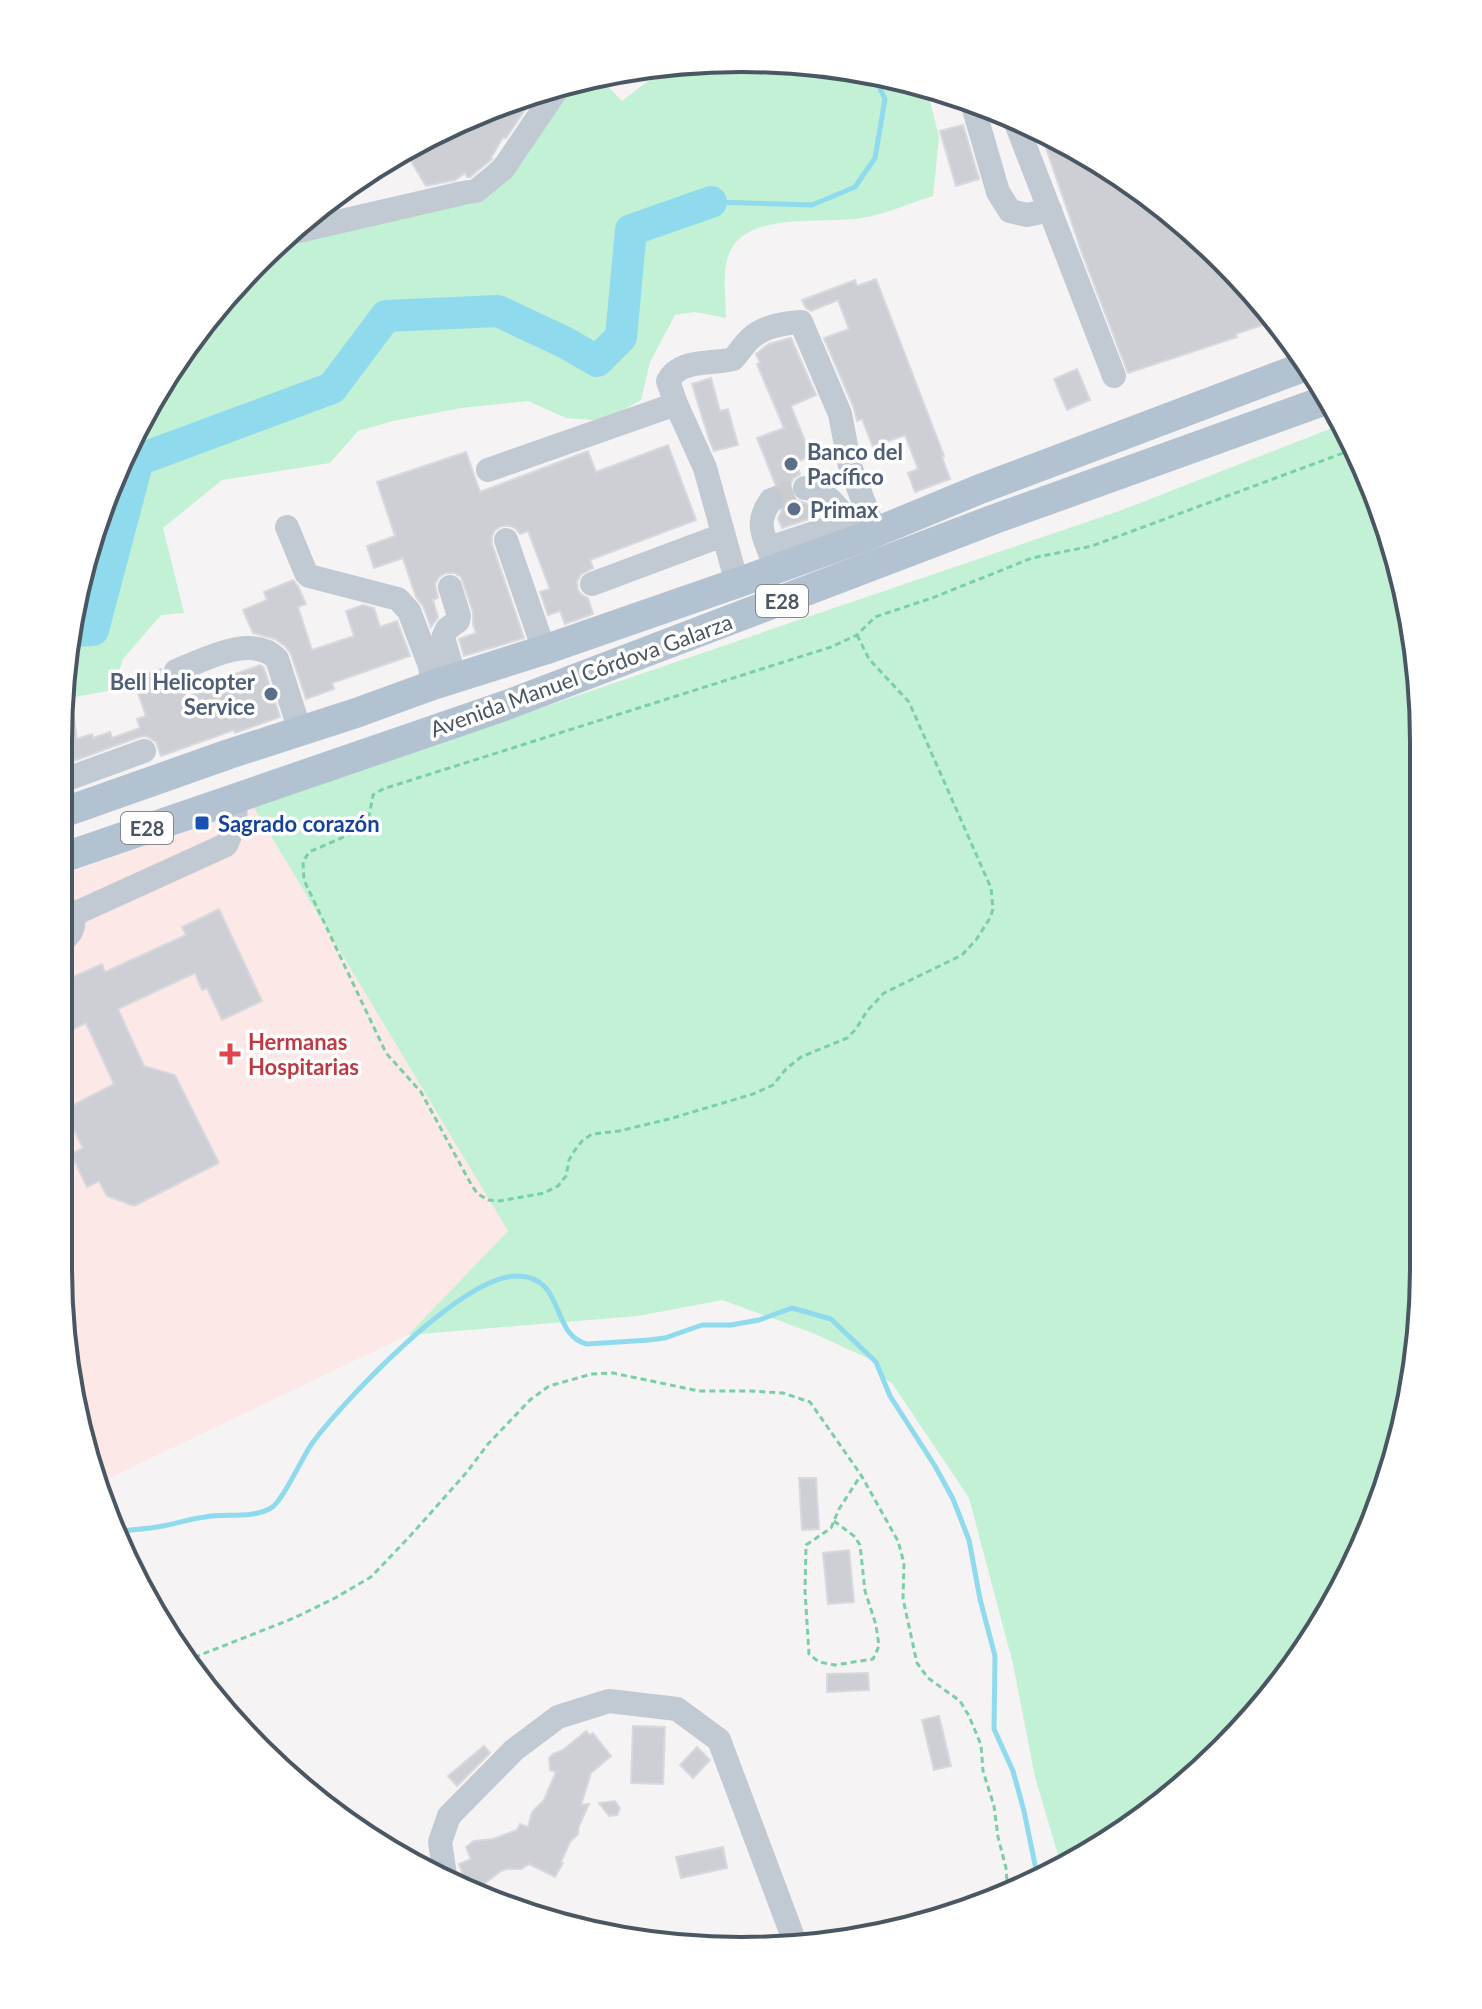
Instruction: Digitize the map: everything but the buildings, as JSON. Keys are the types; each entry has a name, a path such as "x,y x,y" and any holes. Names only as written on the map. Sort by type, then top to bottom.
{"main road":[{"name":"Avenida Manuel Córdova Galarza","path":"72,808 737,583 772,558 980,489 1297,369"},
{"name":"Avenida Manuel Córdova Galarza","path":"72,854 504,706 992,520 1318,403"},
{"path":"1202,405 1216,440"},
{"path":"980,489 992,520"},
{"path":"229,754 236,797"}],"street":[{"path":"312,228 476,191 503,169 549,101"},
{"path":"976,115 998,192 1010,211 1027,215 1050,210"},
{"path":"1020,133 1114,376"},
{"path":"737,583 705,468 668,381 672,373 683,367 733,359 752,337 771,327 801,322 840,414 862,530"},
{"path":"488,470 676,404"},
{"path":"805,488 820,491 862,530"},
{"path":"771,500 760,522 772,558"},
{"path":"287,527 309,576 398,599 409,611 430,666 444,682"},
{"path":"592,584 723,535"},
{"path":"506,540 544,650"},
{"path":"444,682 443,638 459,616 450,587"},
{"path":"176,671 237,647 271,652 277,659 300,731"},
{"path":"72,777 144,751"},
{"path":"72,907 226,845 235,824 236,797"},
{"path":"444,1867 440,1842 449,1816 514,1750 558,1717 609,1701 677,1709 719,1740 792,1935"}],"path":[{"path":"857,635 869,659 909,702 991,888 993,909 976,940 962,955 884,993 847,1038 801,1057 773,1085 669,1119 592,1134 575,1150 566,1176 558,1186 544,1193 500,1201 488,1200 478,1194 421,1092 386,1053 304,880 303,862 309,852 367,827 373,795 383,789 790,662 857,635 875,617 1032,558 1092,546 1344,453"},
{"path":"197,1656 294,1618 371,1577 467,1472 488,1444 530,1400 549,1386 592,1374 613,1373 699,1391 783,1393 810,1402 861,1475 898,1541 904,1563 903,1599 917,1663 928,1678 960,1701 981,1745 983,1771 994,1806 1007,1882"},
{"path":"834,1521 854,1536 860,1545 865,1591 879,1646 873,1659 835,1665 819,1662 809,1654 806,1545 831,1528 839,1509 861,1475"}],"shaded area":[{"name":"Hermanas Hospitarias","path":"253,806 508,1231 408,1335 107,1479 85,1399 73,1312 72,872"}],"green space":[{"path":"697,73 785,73 872,85 930,100 939,137 933,196 871,216 775,224 744,235 733,246 726,263 726,318 695,312 675,315 650,362 641,400 604,421 566,418 528,401 461,408 358,431 330,463 222,480 163,528 184,613 161,615 123,659 113,690 73,697 85,610 95,568 123,485 141,445 185,369 238,300 302,236 457,198 545,102 607,86 622,101 654,78"},
{"path":"1332,428 1359,485 1374,526 1397,610 1409,697 1409,1312 1397,1399 1374,1483 1341,1564 1297,1640 1244,1709 1182,1771 1113,1824 1058,1856 1035,1777 1013,1664 969,1498 892,1383 884,1378 876,1362 813,1333 722,1300 638,1316 408,1335 508,1231 253,806 1122,510"}],"waterway":[{"path":"711,202 812,205 855,187 875,158 885,99 879,87"},
{"path":"82,630 93,630 138,460 332,388 386,316 498,311 597,361 621,337 631,230 711,202"},
{"path":"126,1530 213,1516 255,1513 271,1508 281,1497 313,1442 351,1397 438,1316 467,1295 495,1281 518,1276 533,1279 544,1286 567,1330 575,1339 587,1344 665,1338 702,1325 731,1325 759,1320 792,1308 831,1319 876,1362 890,1396 953,1499 969,1540 995,1656 994,1729 1013,1771 1036,1869"}],"tunnel":[{"path":"771,500 805,488"}],"place":[{"name":"Banco del Pacífico","path":"791,464"},
{"name":"Primax","path":"794,509"},
{"name":"Bell Helicopter Service","path":"271,694"},
{"name":"Sagrado corazón","path":"202,823"},
{"name":"Hermanas Hospitarias","path":"230,1054"}]}
